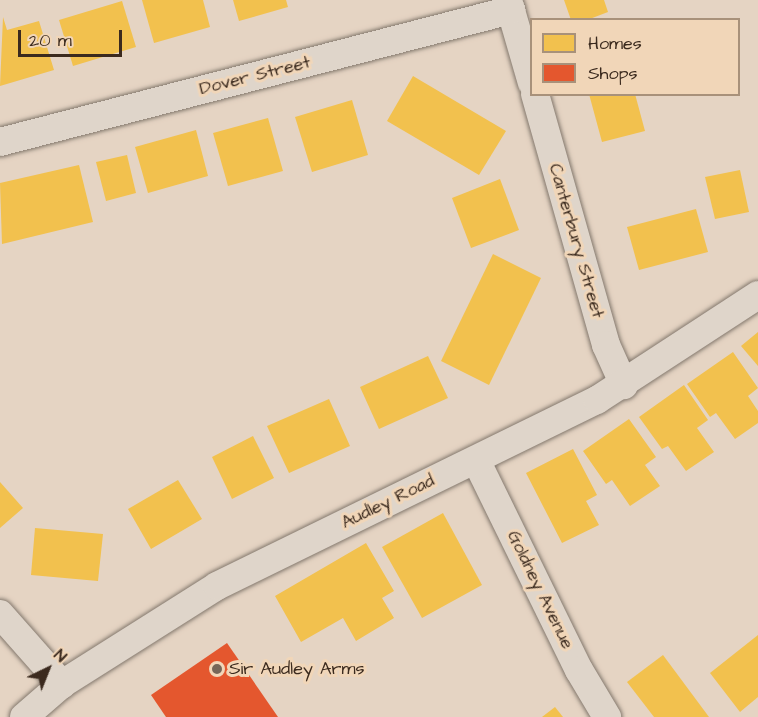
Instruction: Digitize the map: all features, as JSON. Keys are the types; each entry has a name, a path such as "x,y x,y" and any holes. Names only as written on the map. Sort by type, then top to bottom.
{"street":[{"path":"510,5 530,79"},
{"name":"Dover Street","path":"0,142 510,5"},
{"name":"Canterbury Street","path":"536,96 606,345 624,386"},
{"name":"Audley Road","path":"24,717 62,684 217,585 624,386 758,295"},
{"name":"Goldney Avenue","path":"476,460 579,670 607,717"},
{"path":"0,614 62,684"}],"building: Homes":[{"path":"142,0 203,0 210,27 154,43"},
{"path":"233,0 286,0 288,7 239,21"},
{"path":"564,0 604,0 608,12 592,18 570,18"},
{"path":"122,1 136,47 73,66 59,20"},
{"path":"3,17 7,30 39,21 54,70 0,86"},
{"path":"413,76 506,131 479,175 387,121"},
{"path":"590,96 636,96 645,131 602,142"},
{"path":"352,100 368,155 312,172 295,117"},
{"path":"268,118 283,171 228,186 213,133"},
{"path":"196,130 208,176 148,193 135,147"},
{"path":"127,155 136,193 106,201 96,162"},
{"path":"79,165 93,222 2,244 0,183"},
{"path":"740,170 749,212 715,219 705,177"},
{"path":"500,179 519,230 471,248 452,198"},
{"path":"696,209 708,252 639,270 627,227"},
{"path":"493,254 541,278 489,385 441,361"},
{"path":"758,332 758,366 741,346"},
{"path":"733,352 758,388 748,396 758,411 758,423 735,439 716,413 710,417 687,384"},
{"path":"428,356 448,398 379,429 360,387"},
{"path":"684,385 708,420 697,428 714,452 686,471 668,446 662,449 639,417"},
{"path":"329,399 350,446 289,473 267,426"},
{"path":"629,419 656,457 645,465 660,486 630,506 612,480 606,484 583,451"},
{"path":"253,436 274,478 232,499 212,457"},
{"path":"573,449 597,495 586,501 599,525 562,543 526,473"},
{"path":"178,480 202,519 151,549 128,509"},
{"path":"0,482 23,508 0,528"},
{"path":"443,513 482,585 422,618 382,547"},
{"path":"35,528 103,534 98,581 31,575"},
{"path":"366,543 394,591 382,598 394,618 356,641 343,618 301,642 275,596"},
{"path":"758,635 758,697 740,712 710,673"},
{"path":"663,655 709,717 654,717 627,682"},
{"path":"555,707 563,717 542,717"}],"building: Shops":[{"name":"Sir Audley Arms","path":"227,643 278,717 166,717 151,695"}],"place":[{"name":"Sir Audley Arms","path":"217,669"}]}
